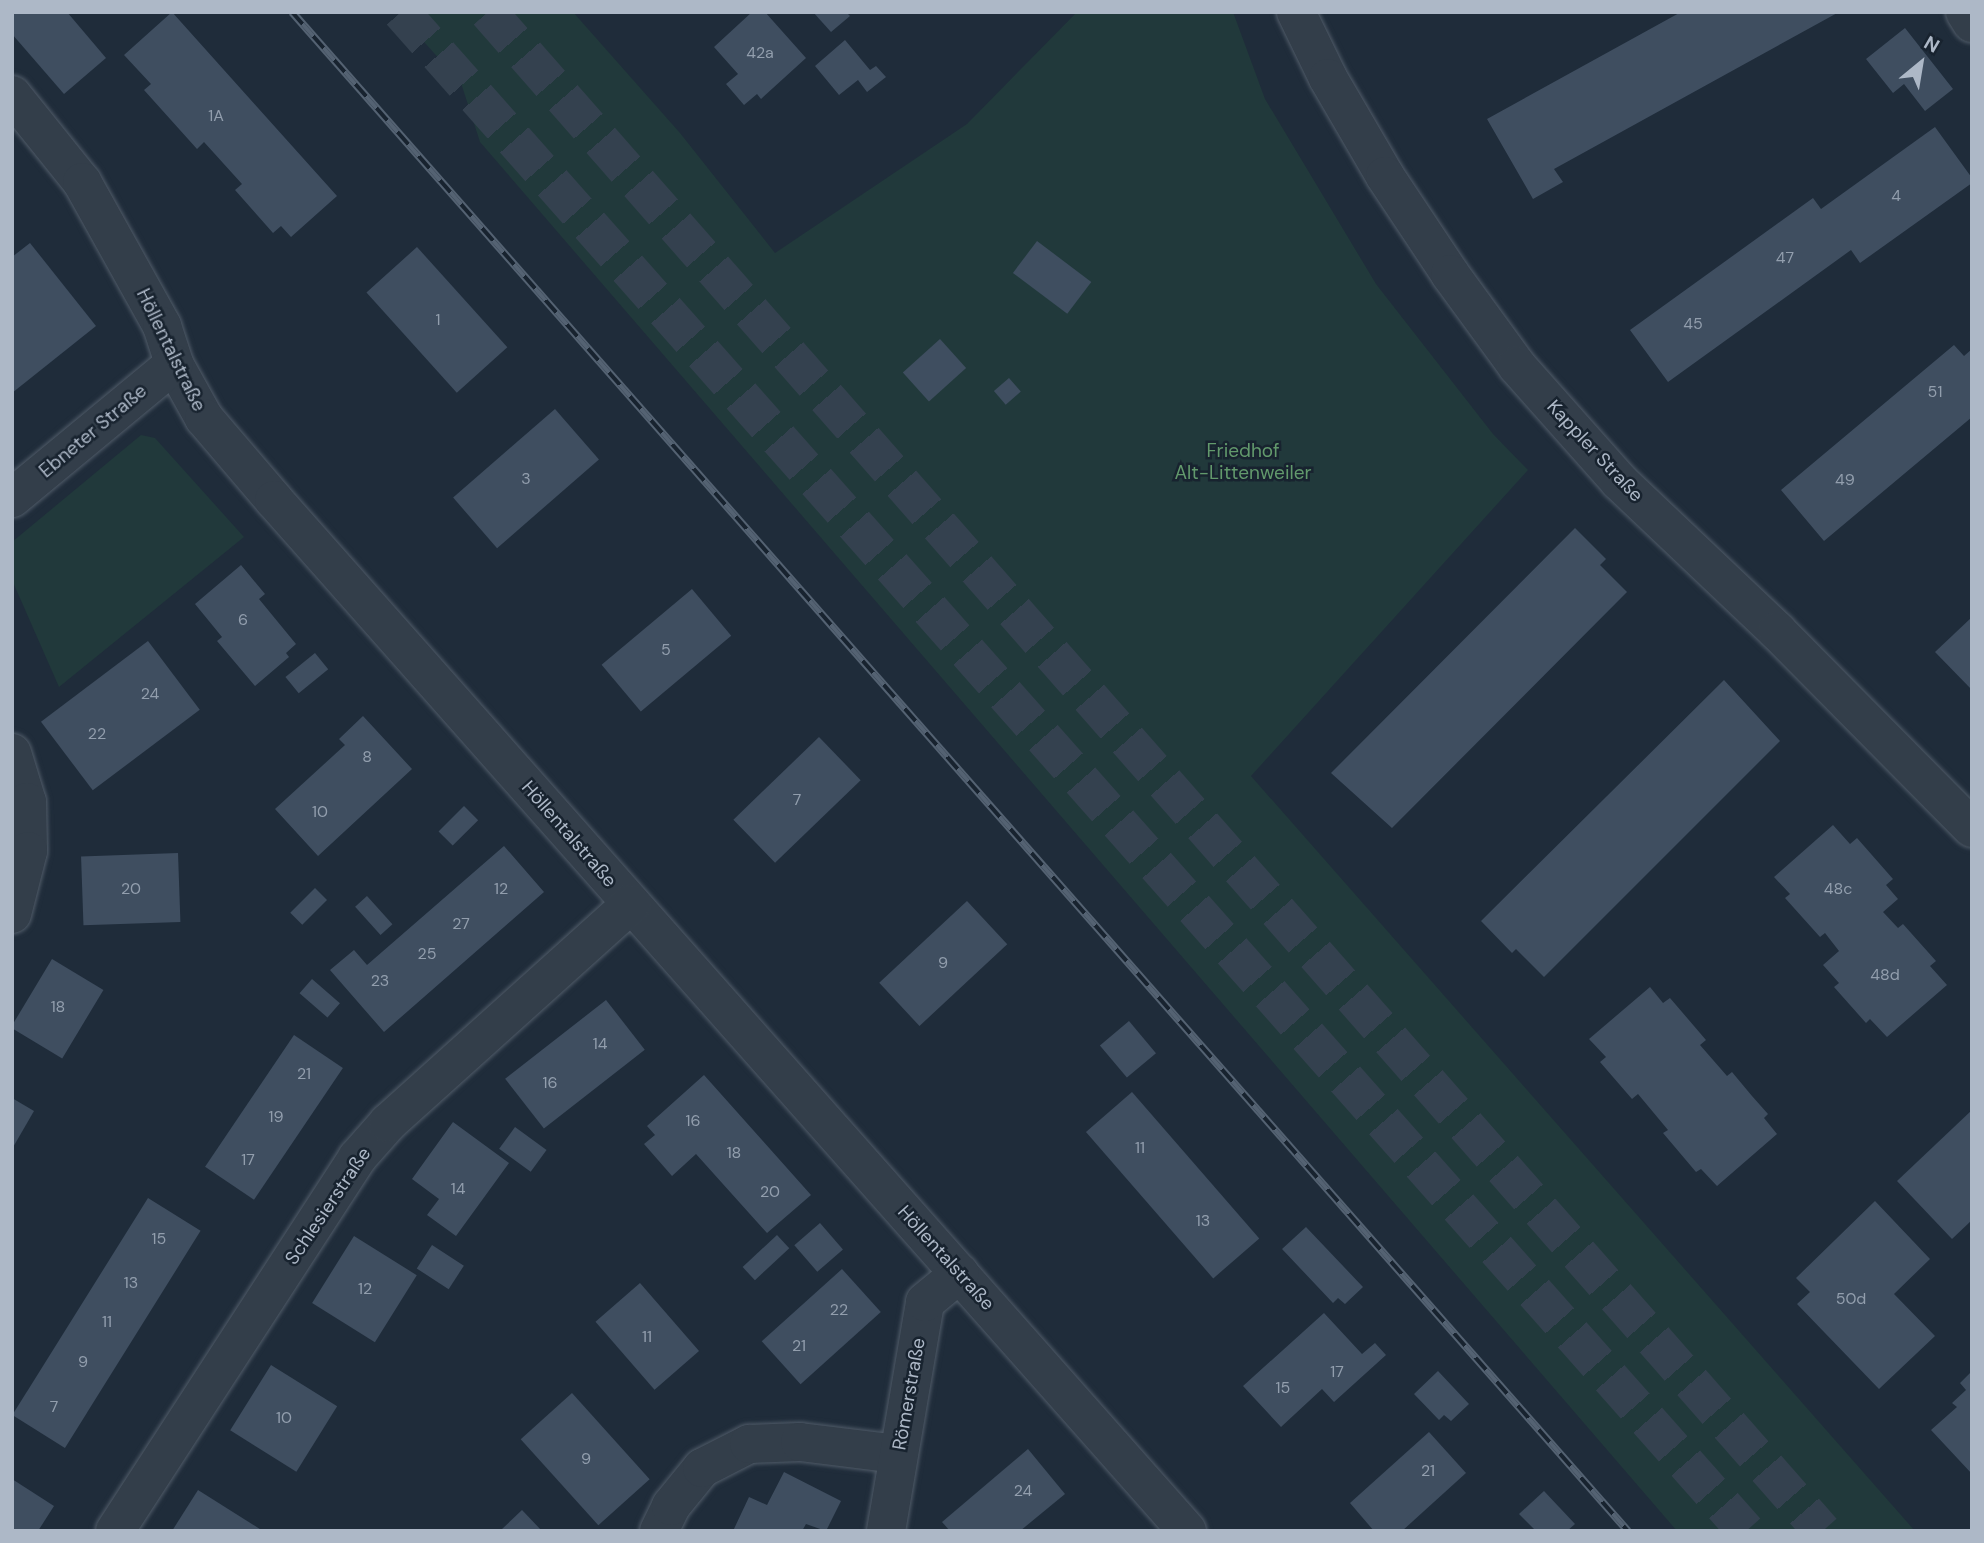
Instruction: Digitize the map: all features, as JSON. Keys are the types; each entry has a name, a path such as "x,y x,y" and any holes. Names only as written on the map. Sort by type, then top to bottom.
{"street":[{"name":"Kappler Straße","path":"1296,12 1328,78 1385,176 1450,274 1517,366 1619,481 1787,641 1972,828"},
{"path":"1965,12 1972,23"},
{"name":"Höllentalstraße","path":"12,96 82,182 162,326 174,364 204,418 1187,1531"},
{"name":"Ebneter Straße","path":"12,498 174,364"},
{"path":"12,753 27,802 29,850 12,914"},
{"name":"Schlesierstraße","path":"115,1531 357,1158 388,1122 631,904"},
{"name":"Römerstraße","path":"886,1531 925,1302 960,1273"},
{"path":"659,1531 671,1506 702,1468 749,1444 800,1442 898,1454"}],"green space":[{"name":"Friedhof Alt-Littenweiler","path":"397,12 573,12 680,133 775,253 967,124 1077,12 1233,12 1265,99 1376,284 1493,434 1528,470 1251,776 1915,1531 1677,1531 480,142 461,83"},
{"path":"141,435 155,438 244,537 59,687 12,580 12,542"}],"building":[{"path":"12,12 67,12 106,58 64,94 12,34"},
{"path":"172,12 337,196 291,237 281,226 273,233 235,190 242,184 204,142 197,149 144,90 151,84 124,55"},
{"path":"752,12 765,12 806,58 761,99 757,94 744,105 726,84 738,74 714,47"},
{"path":"813,12 846,12 850,16 831,32"},
{"path":"1681,12 1839,12 1554,169 1563,182 1533,199 1487,119"},
{"path":"1905,28 1953,89 1925,111 1904,84 1893,93 1866,59"},
{"path":"845,40 870,70 876,66 886,77 867,92 858,80 839,95 815,66"},
{"path":"1935,127 1972,178 1972,183 1860,263 1851,250 1668,382 1630,330 1813,198 1821,209"},
{"path":"1037,241 1091,282 1067,314 1013,273"},
{"path":"30,243 96,326 12,393 12,257"},
{"path":"417,247 507,347 457,393 366,293"},
{"path":"940,339 966,368 929,401 903,372"},
{"path":"1954,345 1964,356 1972,349 1972,417 1824,541 1781,490"},
{"path":"1009,378 1021,392 1006,405 994,391"},
{"path":"555,409 599,460 497,548 453,498"},
{"path":"1575,528 1606,559 1600,565 1627,592 1392,828 1331,773"},
{"path":"241,565 265,594 259,599 296,644 286,653 289,657 255,686 217,641 222,637 195,604"},
{"path":"692,589 731,636 641,712 602,665"},
{"path":"1972,617 1972,690 1935,652"},
{"path":"148,641 200,710 93,790 41,722"},
{"path":"315,653 328,669 299,693 285,677"},
{"path":"1724,680 1780,741 1544,977 1516,949 1512,953 1481,921"},
{"path":"363,716 412,769 318,856 275,809 345,745 339,739"},
{"path":"819,737 861,780 775,863 733,820"},
{"path":"464,806 478,820 453,846 439,831"},
{"path":"1833,825 1850,844 1857,838 1893,879 1886,885 1898,899 1883,912 1898,928 1903,924 1936,961 1930,966 1947,985 1887,1037 1870,1019 1866,1023 1834,987 1839,983 1823,965 1839,951 1825,933 1820,937 1785,898 1790,894 1774,877"},
{"path":"504,846 544,892 384,1032 330,970 354,950 367,965"},
{"path":"178,853 180,922 83,925 81,856"},
{"path":"315,888 327,900 302,925 290,913"},
{"path":"367,896 392,924 381,935 355,907"},
{"path":"967,901 1007,944 919,1026 879,983"},
{"path":"52,959 103,990 62,1058 12,1028"},
{"path":"312,979 340,1003 327,1018 300,993"},
{"path":"1650,987 1663,1003 1670,998 1706,1040 1700,1045 1727,1076 1732,1072 1768,1114 1764,1118 1777,1134 1717,1186 1701,1169 1696,1172 1663,1133 1668,1130 1638,1094 1632,1099 1600,1062 1606,1057 1589,1039"},
{"path":"606,1000 645,1050 544,1128 505,1079"},
{"path":"1129,1021 1156,1053 1127,1078 1100,1045"},
{"path":"294,1035 343,1068 254,1200 205,1167"},
{"path":"704,1075 811,1195 767,1233 696,1154 672,1176 644,1144 655,1135 647,1126"},
{"path":"1132,1092 1259,1238 1213,1278 1086,1132"},
{"path":"12,1098 34,1111 12,1149"},
{"path":"1972,1110 1972,1220 1952,1239 1897,1181"},
{"path":"453,1122 509,1163 456,1236 427,1215 439,1199 412,1179"},
{"path":"515,1127 547,1150 531,1172 499,1149"},
{"path":"148,1198 201,1231 65,1448 12,1415"},
{"path":"1875,1201 1930,1259 1894,1294 1935,1336 1879,1389 1797,1304 1810,1292 1796,1278"},
{"path":"820,1223 843,1249 817,1272 794,1245"},
{"path":"1306,1227 1363,1287 1345,1304 1338,1298 1333,1303 1282,1249"},
{"path":"777,1235 789,1248 755,1280 743,1267"},
{"path":"354,1236 417,1275 375,1342 312,1303"},
{"path":"432,1245 464,1266 449,1289 417,1268"},
{"path":"842,1269 881,1312 801,1384 762,1341"},
{"path":"640,1283 699,1351 655,1390 595,1322"},
{"path":"1324,1313 1362,1354 1375,1343 1386,1355 1334,1402 1322,1389 1281,1427 1243,1386"},
{"path":"271,1365 337,1406 296,1472 230,1430"},
{"path":"1438,1371 1469,1404 1451,1421 1444,1415 1439,1420 1414,1394"},
{"path":"1972,1371 1972,1474 1931,1430 1957,1407 1952,1403 1966,1390 1960,1383"},
{"path":"572,1393 650,1479 598,1525 521,1439"},
{"path":"1429,1432 1466,1473 1402,1531 1374,1531 1350,1503"},
{"path":"1028,1449 1065,1494 1020,1531 950,1531 942,1522"},
{"path":"784,1472 841,1501 826,1531 806,1524 802,1531 733,1531 749,1497 767,1505"},
{"path":"12,1479 54,1506 38,1531 12,1531"},
{"path":"198,1490 263,1531 172,1531"},
{"path":"1544,1491 1575,1524 1567,1531 1536,1531 1519,1514"},
{"path":"522,1510 542,1531 500,1531"}],"tunnel":[{"path":"401,12 1746,1531"},
{"path":"488,12 1822,1531"}],"railway":[{"path":"292,12 1628,1531"}]}
